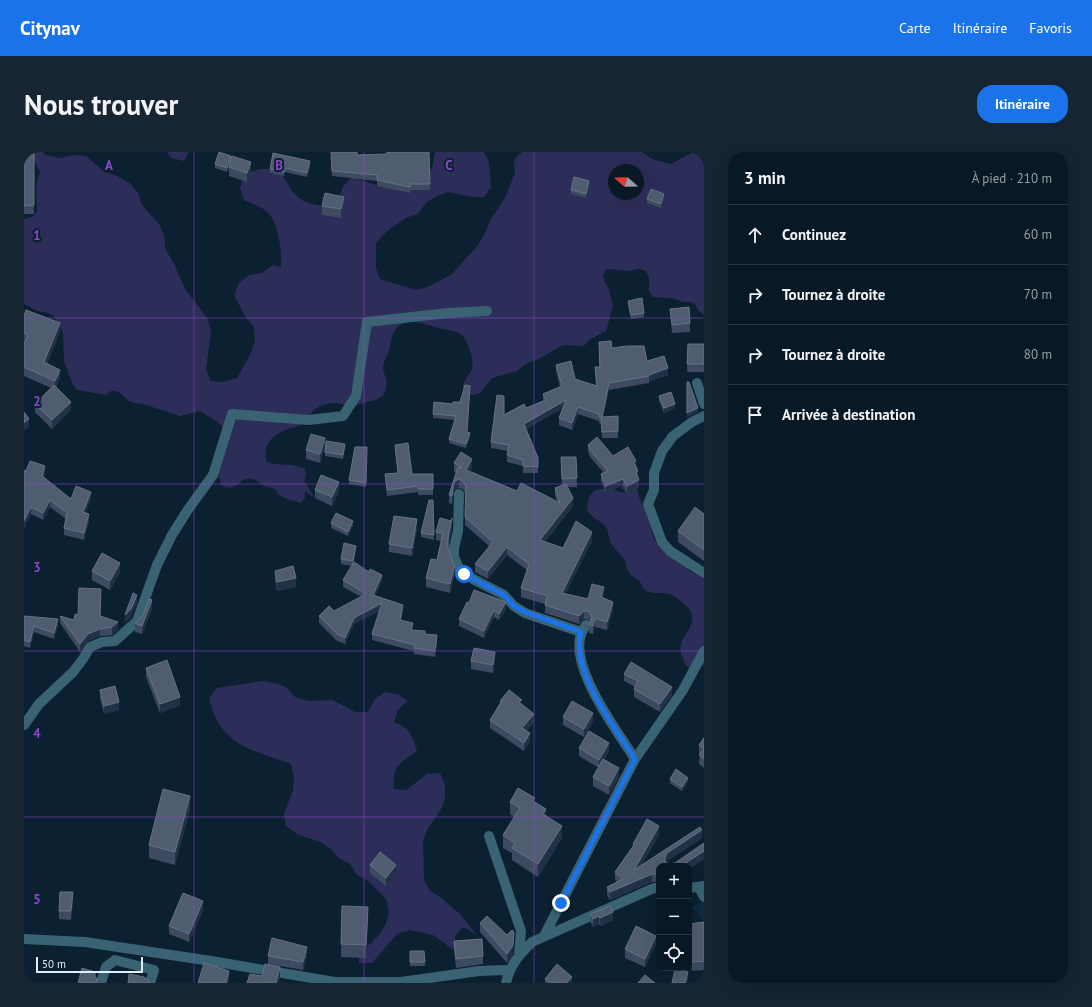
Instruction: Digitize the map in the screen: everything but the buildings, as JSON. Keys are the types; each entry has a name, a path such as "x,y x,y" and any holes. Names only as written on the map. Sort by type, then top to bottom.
{"street":[{"path":"24,724 39,704 73,672 90,647 102,642 115,641 137,621 157,565 172,535 213,475 232,414 309,420 343,416 356,396 367,322 448,313 487,311"},
{"path":"696,383 704,404"},
{"path":"704,416 692,422 673,436 662,451 654,473 654,490 648,504 662,542 676,556 704,573"},
{"path":"459,494 458,531 454,548 454,557 459,568 473,579 504,595 514,606 525,612 584,629 579,640 586,677 608,717 635,759"},
{"path":"544,936 635,759 683,690 704,651"},
{"path":"489,836 521,931 519,956"},
{"path":"506,983 509,971 519,956 532,942 656,885"},
{"path":"697,887 704,897"},
{"path":"24,939 93,943 335,982 401,982 479,971 509,971"},
{"path":"101,983 106,967 115,960 154,970 150,983"}],"shaded area":[{"path":"30,152 43,152 45,155 61,158 73,155 86,156 105,172 130,183 138,193 142,205 159,224 164,235 165,248 185,289 208,319 211,332 206,369 211,381 223,382 237,378 250,355 255,341 254,327 246,318 234,295 239,283 249,275 262,273 273,265 281,267 279,237 274,222 264,209 244,200 240,188 244,175 252,171 270,169 275,171 281,175 294,193 301,199 314,205 323,205 329,204 339,198 343,186 352,177 376,185 389,185 425,179 432,168 435,152 484,152 489,162 491,187 484,197 472,197 448,192 437,196 426,203 418,214 406,218 394,226 376,243 376,268 380,279 416,290 428,287 452,274 478,245 490,221 505,198 515,173 514,160 522,152 642,152 652,159 671,164 691,153 704,153 704,315 698,310 695,304 690,302 683,302 672,298 653,297 649,291 649,277 646,271 640,269 627,271 607,269 603,275 613,306 606,331 589,340 585,345 561,346 539,359 527,363 517,371 492,378 480,393 473,395 467,393 463,388 464,382 472,369 471,353 464,337 454,331 420,323 408,322 403,324 398,327 392,336 383,367 387,386 381,397 354,406 329,403 321,406 314,410 302,424 283,431 273,437 267,446 267,462 305,469 306,475 304,481 315,498 305,491 305,497 301,503 286,499 280,496 273,488 262,485 252,479 244,480 231,487 221,485 218,473 223,428 200,411 180,416 143,404 134,403 117,391 111,391 106,395 77,390 73,385 64,361 63,333 54,316 37,311 24,304 24,219 32,217 37,212 36,185 40,172"},
{"path":"167,152 189,152 184,161 171,158"},
{"path":"618,483 637,488 640,500 649,517 653,536 660,547 690,571 704,579 704,665 699,668 692,669 688,667 684,662 681,652 682,641 692,623 690,610 670,594 653,593 644,589 639,581 628,572 625,560 614,548 606,526 588,512 588,501 590,495 594,491 599,489 609,489 626,493"},
{"path":"262,681 275,683 286,687 295,697 308,701 333,700 355,712 368,712 374,700 385,692 397,694 408,701 398,710 394,722 404,727 410,733 417,751 401,762 395,770 393,782 394,789 406,790 427,774 440,773 445,785 445,798 441,809 427,830 423,841 424,880 430,891 440,897 459,913 477,935 463,927 455,936 454,950 433,935 409,930 397,934 372,963 359,963 359,950 370,944 379,935 386,924 389,912 386,899 368,881 357,875 350,864 339,858 331,849 320,842 297,834 286,826 284,814 293,790 294,777 291,764 263,754 239,743 229,736 214,714 209,698 217,688"},
{"path":"704,902 704,924 700,917 692,907"}],"route":[{"path":"464,574 504,595 514,606 525,612 581,632 579,640 580,650 586,677 608,717 635,759 561,903"}]}
